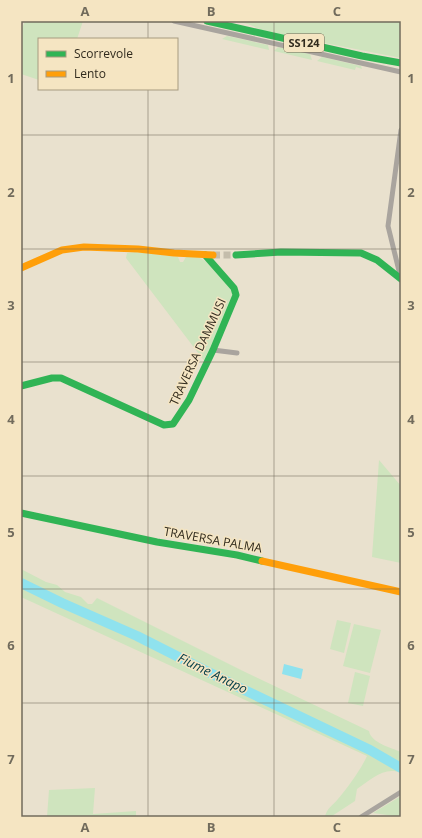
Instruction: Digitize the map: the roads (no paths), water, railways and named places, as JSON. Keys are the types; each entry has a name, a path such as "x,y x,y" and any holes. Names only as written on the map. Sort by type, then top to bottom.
{"street":[{"path":"174,21 401,72"},
{"name":"SS124","path":"207,21 362,56 401,63"},
{"path":"401,130 388,226 401,279"},
{"name":"TRAVERSA DAMMUSI","path":"21,268 62,250 84,247 138,249 209,255 236,292 235,300 190,400 175,422 170,425 164,425 61,378 52,378 21,386"},
{"path":"236,255 281,252 361,253 367,254 380,262 401,279"},
{"path":"213,350 237,354"},
{"name":"TRAVERSA PALMA","path":"21,513 150,540 237,554 401,592"},
{"path":"361,817 401,792"}],"water":[{"path":"284,664 303,669 301,679 282,674"}],"waterway":[{"name":"Fiume Anapo","path":"21,583 137,636 236,686 370,750 401,768"}],"tunnel":[{"path":"213,255 236,255"}]}
